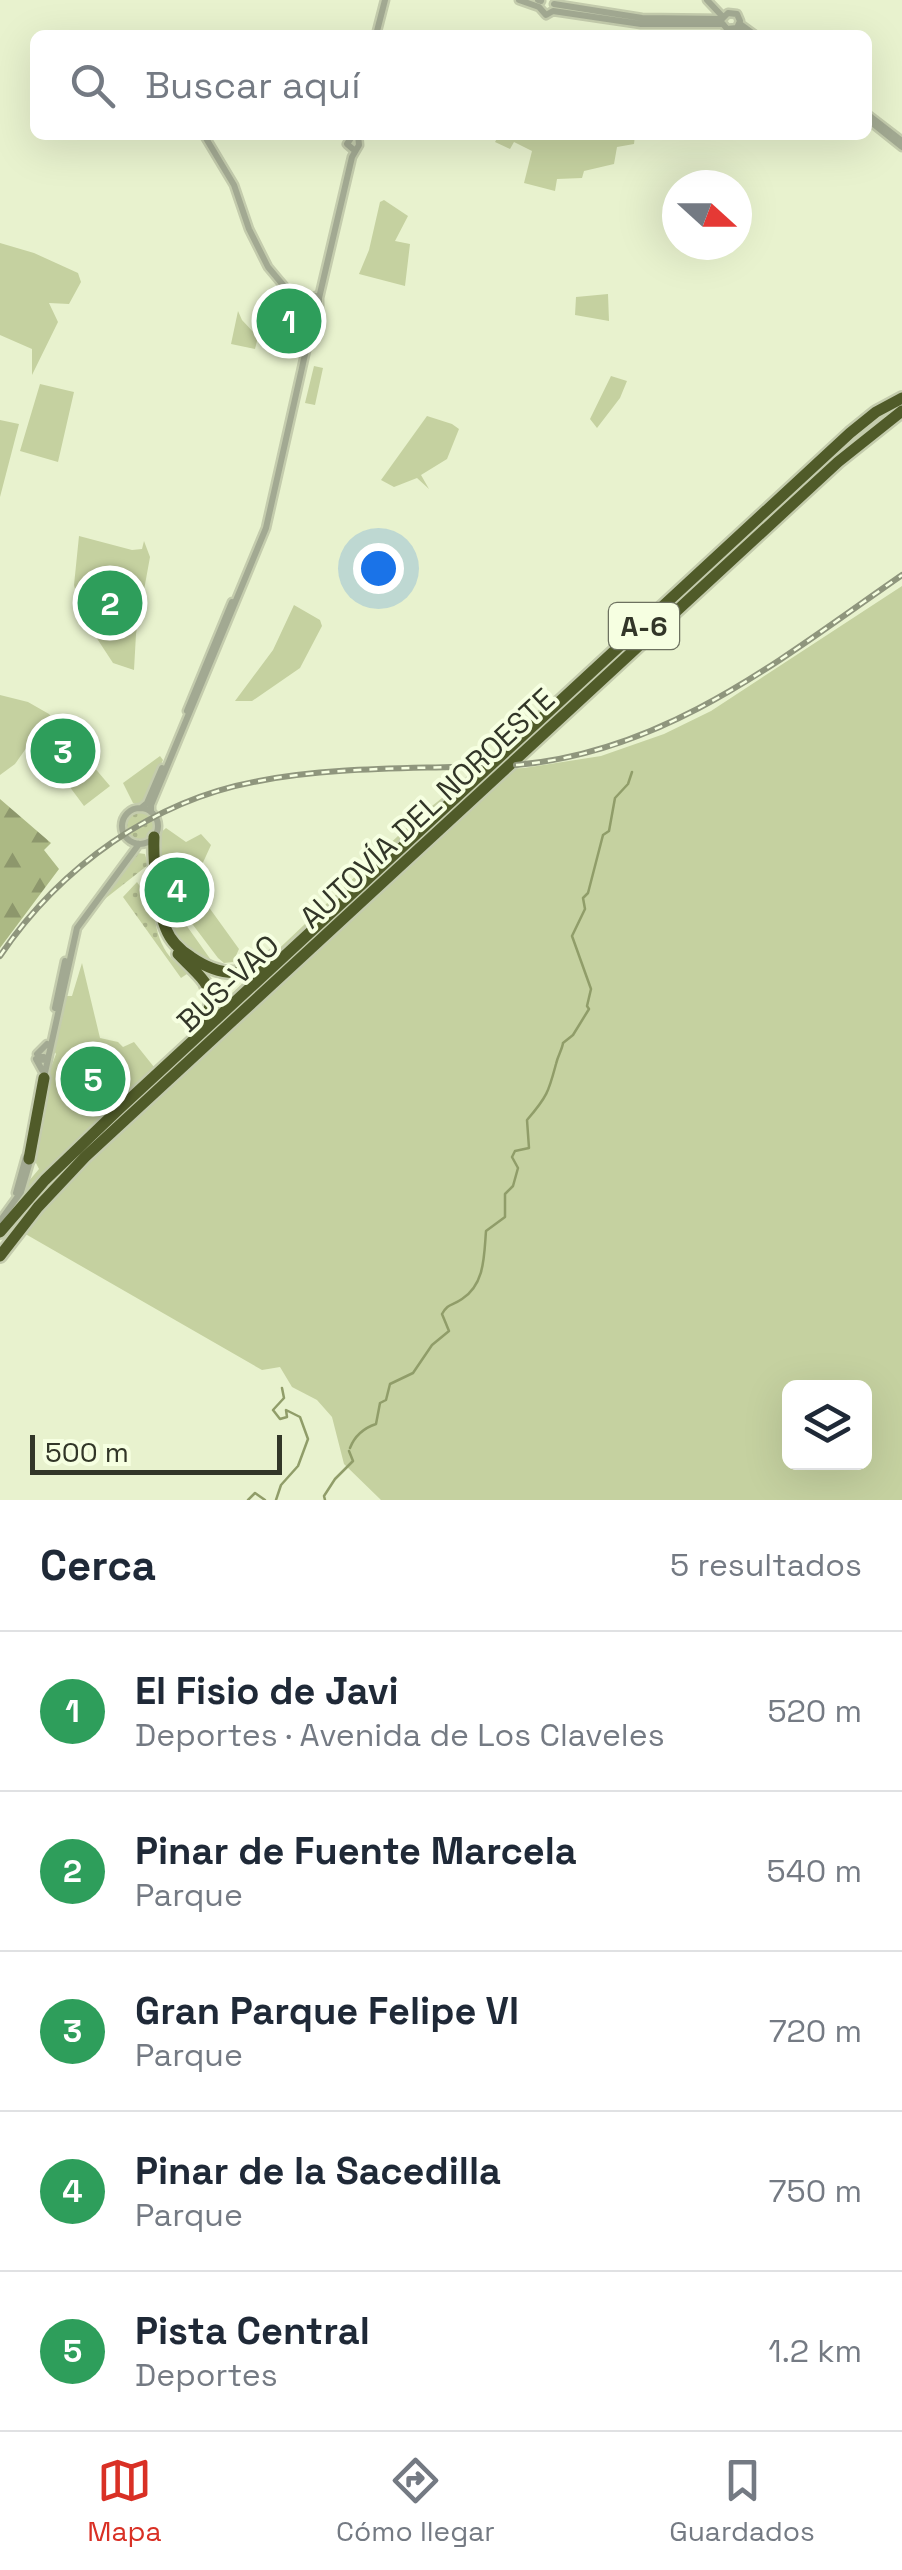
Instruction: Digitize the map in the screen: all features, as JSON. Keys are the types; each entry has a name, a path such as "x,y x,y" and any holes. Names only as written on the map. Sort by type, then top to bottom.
{"highway":[{"path":"746,539 902,402"},
{"path":"45,1180 60,1160 346,891 853,423 902,402"},
{"name":"AUTOVÍA DEL NOROESTE","path":"1,1239 45,1180 816,465 876,412 902,402"},
{"name":"BUS-VAO","path":"1,1239 81,1154 746,539 874,422 902,402"},
{"name":"AUTOVÍA DEL NOROESTE","path":"0,1260 61,1182 880,420"},
{"path":"614,669 708,588"},
{"path":"346,891 470,786"},
{"path":"146,841 166,930 180,948 208,968 232,974 254,970 312,923"},
{"path":"146,841 153,860 163,935 203,980 212,1000 206,1018 160,1066"},
{"path":"29,1159 42,1078"}],"street":[{"path":"379,30 387,0"},
{"path":"518,0 540,2 544,14 553,5 641,24 739,16 738,26"},
{"path":"711,0 730,30 738,26"},
{"path":"738,26 742,30"},
{"path":"738,26 746,30"},
{"path":"872,120 902,144"},
{"path":"209,140 234,185 268,267 311,311"},
{"path":"16,1198 43,1057 77,918 121,864 129,840 123,830 124,820 130,811 147,802 263,527 352,149 347,142 350,140"},
{"path":"43,1057 69,982 80,920 158,826 151,805 266,528 311,311"},
{"path":"141,808 151,812"},
{"path":"129,840 146,841"},
{"path":"56,1004 69,982 67,950"},
{"path":"0,1221 16,1198 30,1165 45,1095 42,1078"}],"green space":[{"path":"634,140 634,144 617,147 614,164 584,171 582,178 557,179 555,191 524,183 532,151 514,142 510,149 495,142"},
{"path":"384,200 408,216 395,241 410,244 405,286 359,274 380,202"},
{"path":"0,243 78,273 81,282 69,304 49,303 58,322 32,375 32,349 0,335"},
{"path":"608,294 609,321 575,315 576,297"},
{"path":"238,311 258,337 255,349 231,344"},
{"path":"314,366 323,368 315,405 305,403"},
{"path":"611,376 627,381 620,398 597,428 590,419"},
{"path":"40,384 74,392 58,462 20,451"},
{"path":"427,416 459,429 447,459 421,475 429,489 417,478 394,487 381,480"},
{"path":"0,420 19,424 0,497"},
{"path":"79,536 132,550 142,549 144,541 150,557 136,634 134,670 113,663 81,614 74,585"},
{"path":"902,586 902,1500 381,1500 344,1464 332,1417 317,1400 292,1387 280,1367 262,1370 15,1228 0,1235 0,1215 39,1169 34,1159 64,996 72,996 82,963 100,1038 123,1047 134,1042 154,1067 417,818 477,770 524,768 601,756 664,734 711,711"},
{"path":"294,605 320,620 322,626 300,668 252,701 235,701 273,650"},
{"path":"0,695 28,702 49,714 110,786 84,806 46,755 43,744 27,747 15,764 0,775"},
{"path":"160,756 163,760 145,799 139,805 133,803 123,783"},
{"path":"0,799 51,843 44,850 59,869 0,948"},
{"path":"140,812 150,816 154,826 150,836 140,840 130,836 126,826 130,816"},
{"path":"166,828 186,842 201,834 211,845 179,915 211,960 224,966 203,959 175,934 160,876 158,835"},
{"path":"138,853 145,854 148,865 106,898 87,919"},
{"path":"137,882 142,889 151,882 156,923 166,952 204,986 199,990 187,974 181,978 123,897"},
{"path":"195,888 239,949 233,962 224,963 218,958 184,913"}],"waterway":[{"path":"350,1448 360,1433 376,1424 380,1403 386,1400 390,1384 413,1373 432,1345 449,1331 442,1314 475,1286 482,1269 486,1231 505,1217 505,1194 513,1186 518,1168 512,1157 515,1151 529,1148 527,1120 547,1093 563,1043 573,1035 589,1009 591,989 572,936 585,909 583,898 588,893 603,835 609,831 615,798 628,784 632,772"},
{"path":"276,1500 281,1485 298,1466 308,1439 300,1417 286,1410 287,1417 280,1419 273,1410 284,1398 282,1388"},
{"path":"325,1500 335,1479 353,1461 349,1451"},
{"path":"248,1500 255,1493 265,1500"}],"railway":[{"path":"516,765 571,757 623,742 673,721 767,668 902,575"},
{"path":"0,956 24,924 80,867 112,842 182,804 220,790 286,776 480,766"}],"place":[{"name":"El Fisio de Javi","path":"289,321"},
{"name":"Pinar de Fuente Marcela","path":"110,603"},
{"name":"Gran Parque Felipe VI","path":"63,751"},
{"name":"Pinar de la Sacedilla","path":"177,890"},
{"name":"Pista Central","path":"93,1079"}]}
